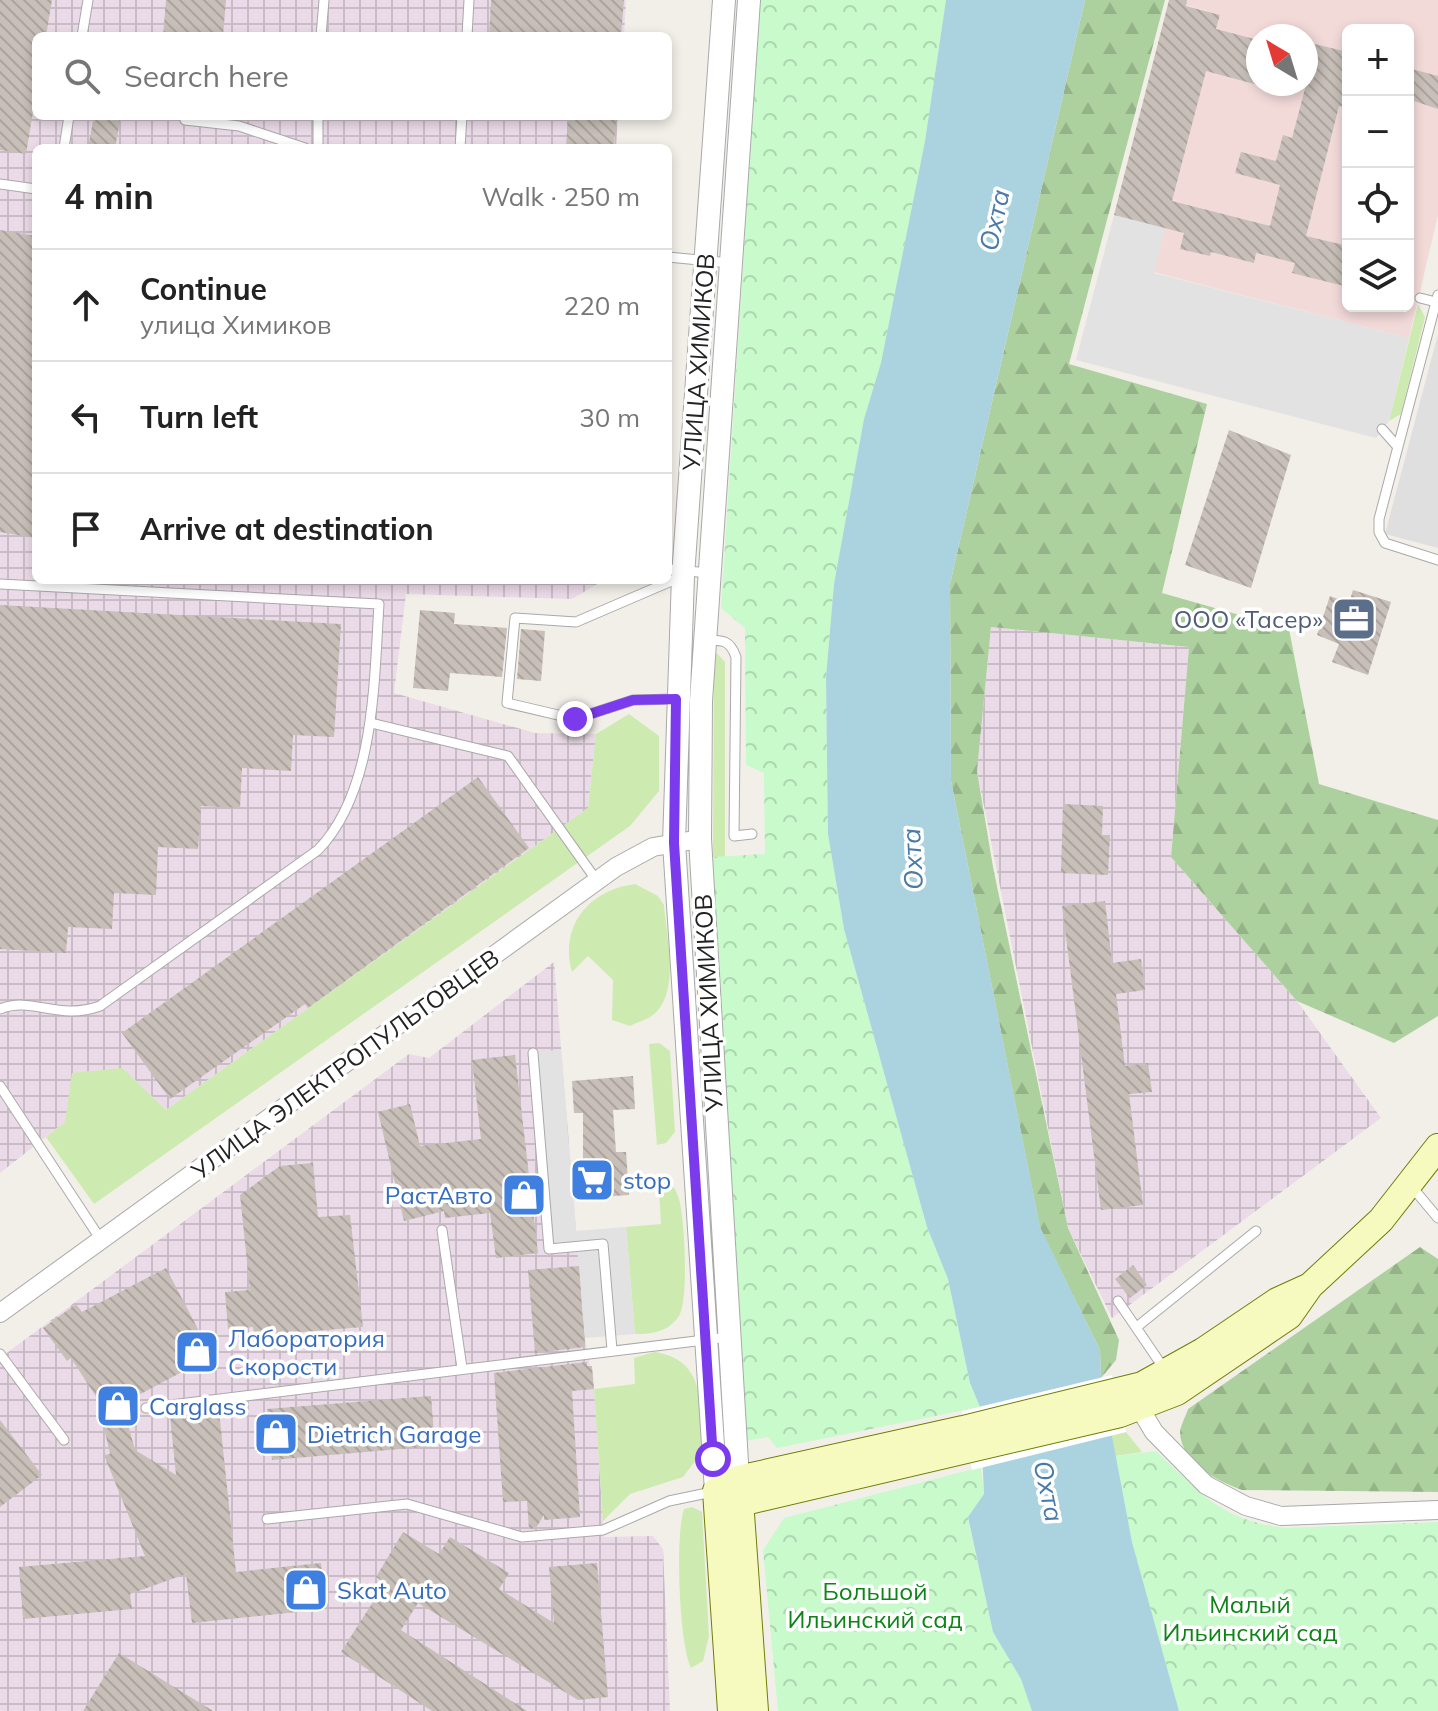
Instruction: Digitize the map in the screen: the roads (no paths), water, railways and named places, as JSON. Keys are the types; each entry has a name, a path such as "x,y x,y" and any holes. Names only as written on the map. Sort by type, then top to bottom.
{"main road":[{"path":"731,1491 1177,1392 1216,1369 1289,1316 1310,1286 1347,1255 1410,1185 1438,1147"},
{"path":"1125,1405 1166,1372 1277,1301 1310,1286"},
{"path":"731,1491 731,1711"},
{"path":"731,1491 755,1711"}],"street":[{"name":"УЛИЦА ХИМИКОВ","path":"724,0 678,571 674,843 703,1338 731,1491"},
{"name":"УЛИЦА ХИМИКОВ","path":"731,1491 729,1337 700,839 701,701 749,0"},
{"name":"УЛИЦА ЭЛЕКТРОПУЛЬТОВЦЕВ","path":"0,1313 632,857 674,843 700,839"},
{"path":"1125,1405 1206,1485 1246,1506 1281,1516 1438,1510"}],"lane":[{"path":"83,32 88,0"},
{"path":"321,32 324,0"},
{"path":"467,32 469,0"},
{"path":"65,144 68,120"},
{"path":"185,120 239,126 293,144"},
{"path":"318,120 318,144"},
{"path":"460,144 462,120"},
{"path":"0,184 32,188"},
{"path":"672,257 730,263"},
{"path":"1420,298 1437,298 1379,519 1379,532 1385,543 1438,560"},
{"path":"1382,429 1398,447"},
{"path":"678,571 711,574"},
{"path":"0,584 379,604 371,723 344,815 318,850 100,1006 82,1013 63,1013 13,1004 0,1009"},
{"path":"652,584 576,622 515,618 507,703 575,719 633,700 676,699"},
{"path":"706,640 725,640 732,646 736,657 734,836 752,834"},
{"path":"371,723 508,756 597,881"},
{"path":"533,1053 549,1249 603,1244 612,1350"},
{"path":"0,1086 101,1240"},
{"path":"1410,1185 1438,1218"},
{"path":"442,1230 462,1368"},
{"path":"1138,1326 1256,1231"},
{"path":"1118,1301 1138,1326 1166,1372"},
{"path":"146,1408 729,1337"},
{"path":"0,1354 64,1440"},
{"path":"267,1519 407,1504 522,1537 603,1530 669,1501 731,1491"}],"water":[{"name":"Охта","path":"946,0 1085,0 950,584 951,781 1040,1227 1100,1350 1101,1378 1132,1542 1179,1711 1032,1711 1021,1679 993,1632 968,1517 984,1494 980,1407 970,1383 948,1279 927,1227 844,929 828,834 826,677 834,584 864,419 881,363 925,141"}],"place":[{"name":"ООО «Тасер»","path":"1354,619"},
{"name":"stop","path":"592,1180"},
{"name":"РастАвто","path":"524,1195"},
{"name":"Лаборатория Скорости","path":"197,1352"},
{"name":"Carglass","path":"118,1406"},
{"name":"Dietrich Garage","path":"276,1434"},
{"name":"Skat Auto","path":"306,1590"}],"park label":[{"name":"Большой Ильинский сад","path":"875,1605"},
{"name":"Малый Ильинский сад","path":"1250,1618"}]}
